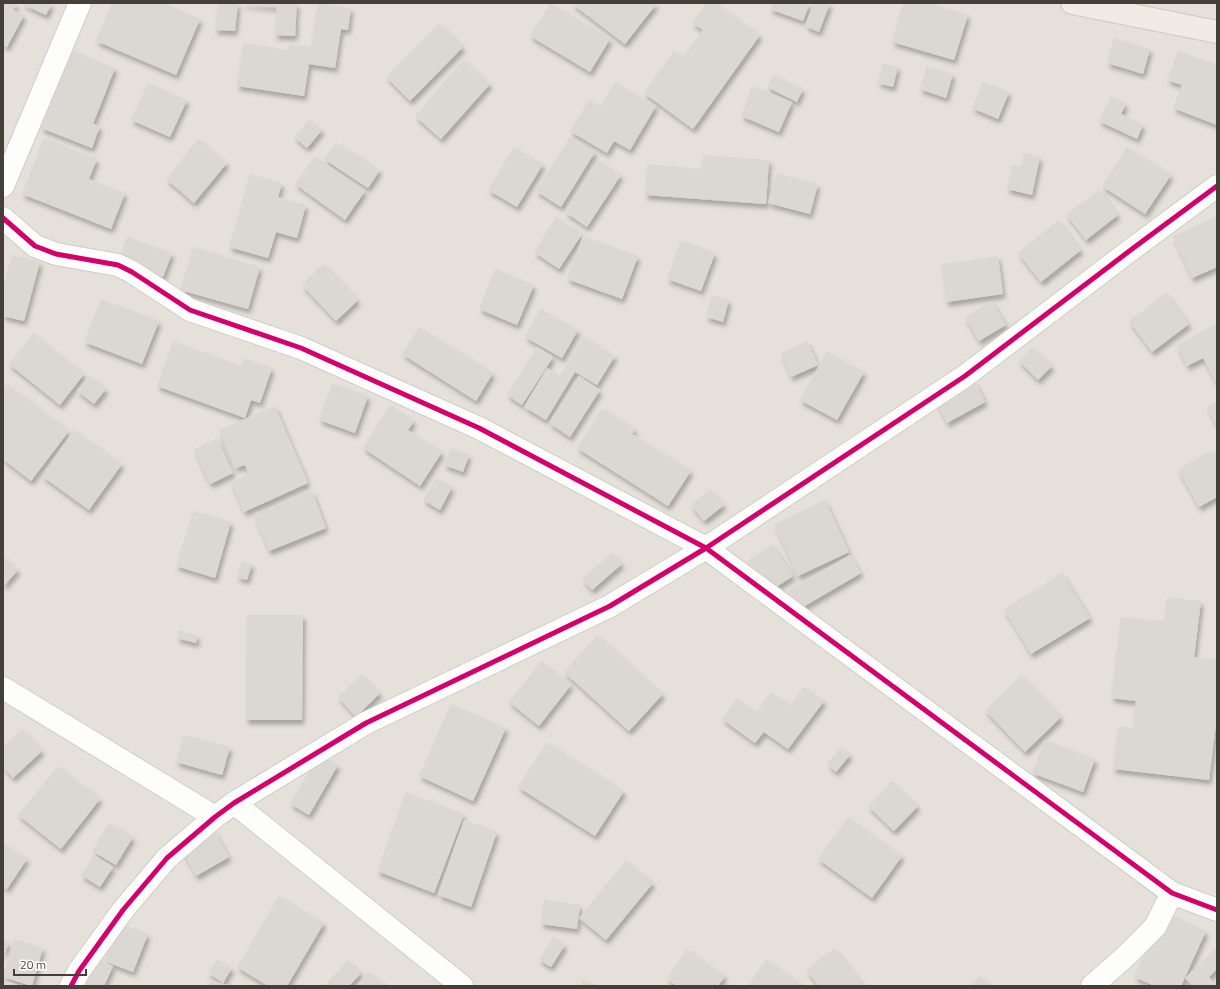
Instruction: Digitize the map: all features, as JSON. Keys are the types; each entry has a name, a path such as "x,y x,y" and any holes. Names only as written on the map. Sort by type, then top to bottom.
{"main road":[{"path":"1072,3 1217,32"}],"street":[{"path":"3,186 80,3"},
{"path":"71,986 79,971 123,910 167,858 215,817 234,803 366,723 610,606 706,548 965,376 1217,186"},
{"path":"3,218 35,246 56,254 118,265 132,272 190,310 301,348 479,428 706,548 1172,893 1217,910"},
{"path":"3,688 215,817"},
{"path":"234,803 462,986"},
{"path":"1092,986 1127,956 1155,927 1172,893"}],"shaded area":[{"path":"3,3 1217,3 1217,986 3,986"}],"building":[{"path":"3,3 17,3 13,10 24,15 7,47 3,45"},
{"path":"20,3 52,3 46,15"},
{"path":"112,3 163,3 200,19 176,75 96,41"},
{"path":"218,3 238,3 235,31 215,30"},
{"path":"297,3 295,36 275,35 277,7 242,4"},
{"path":"318,3 351,8 348,30 341,29 335,68 309,64 304,96 237,86 243,43 288,50 289,44 311,47"},
{"path":"550,3 610,39 590,72 530,36"},
{"path":"571,3 657,3 625,44"},
{"path":"706,3 716,3 760,35 693,129 644,93 674,50 683,57 703,30 692,23"},
{"path":"772,3 810,3 803,21 770,9"},
{"path":"814,3 830,3 819,32 805,26"},
{"path":"903,3 929,3 968,15 954,60 892,42"},
{"path":"439,23 463,47 410,101 386,77"},
{"path":"1114,38 1150,49 1143,74 1107,63"},
{"path":"71,50 115,68 93,124 100,126 92,148 41,128"},
{"path":"1178,51 1217,65 1217,125 1173,108 1182,85 1167,80"},
{"path":"463,60 490,84 441,139 415,116"},
{"path":"883,63 898,67 893,87 878,83"},
{"path":"927,66 953,74 946,98 920,89"},
{"path":"773,74 803,89 797,102 767,87"},
{"path":"615,82 656,106 630,150 614,141 607,153 570,131 589,100 600,107"},
{"path":"983,82 1009,92 998,119 972,108"},
{"path":"148,83 187,100 170,137 131,120"},
{"path":"752,86 792,102 779,132 741,116"},
{"path":"1111,96 1126,104 1121,114 1143,125 1137,139 1099,121"},
{"path":"309,119 322,130 307,148 294,137"},
{"path":"570,137 595,152 561,207 536,191"},
{"path":"44,138 97,159 89,179 125,193 111,229 22,194"},
{"path":"198,139 227,163 194,203 166,179"},
{"path":"336,142 380,170 368,188 324,159"},
{"path":"514,147 543,164 517,207 488,190"},
{"path":"1127,147 1171,175 1145,214 1102,186"},
{"path":"1024,153 1040,157 1032,195 1007,189 1012,165 1021,167"},
{"path":"703,155 769,160 766,204 645,195 647,164 702,169"},
{"path":"315,156 365,191 345,220 295,184"},
{"path":"599,160 621,175 587,227 565,212"},
{"path":"777,173 818,184 810,214 768,203"},
{"path":"250,174 282,183 278,197 306,205 297,238 276,232 268,258 229,247"},
{"path":"1099,190 1118,215 1086,240 1066,214"},
{"path":"1217,216 1217,267 1192,278 1173,236"},
{"path":"556,217 582,234 559,269 534,252"},
{"path":"1058,220 1081,250 1041,282 1018,253"},
{"path":"583,236 638,256 622,299 567,279"},
{"path":"127,237 172,253 163,277 118,261"},
{"path":"681,240 715,253 701,291 667,279"},
{"path":"193,247 260,267 248,309 180,290"},
{"path":"12,255 40,262 24,321 3,316 3,287"},
{"path":"998,256 1003,294 946,302 942,264"},
{"path":"323,264 358,300 336,321 302,285"},
{"path":"495,269 534,285 517,325 479,309"},
{"path":"1166,293 1189,324 1152,352 1129,321"},
{"path":"712,295 729,300 723,322 706,317"},
{"path":"101,299 159,321 142,364 84,342"},
{"path":"992,301 1006,325 979,341 965,317"},
{"path":"540,309 578,330 562,358 525,337"},
{"path":"1217,323 1217,384 1203,358 1187,366 1177,345"},
{"path":"419,327 493,373 476,401 402,354"},
{"path":"33,333 84,374 60,405 9,364"},
{"path":"584,337 615,356 597,385 575,372 546,420 524,407 547,368 560,376"},
{"path":"173,341 241,366 244,358 272,368 260,403 251,400 245,418 157,386"},
{"path":"807,341 818,365 791,377 781,353"},
{"path":"537,347 553,357 522,405 507,395"},
{"path":"1032,347 1052,366 1038,380 1019,361"},
{"path":"827,351 864,372 837,420 800,400"},
{"path":"89,376 106,389 94,404 77,391"},
{"path":"579,376 600,390 570,437 549,423"},
{"path":"975,381 985,402 947,423 936,402"},
{"path":"332,383 368,396 355,433 319,420"},
{"path":"7,384 69,431 31,481 3,459 3,390"},
{"path":"1217,401 1217,426 1207,407"},
{"path":"390,405 414,421 408,430 442,452 420,486 363,448"},
{"path":"275,406 308,483 244,512 231,482 249,474 245,465 236,468 219,430"},
{"path":"602,408 635,429 632,434 691,471 668,506 577,448"},
{"path":"74,430 122,464 89,510 42,476"},
{"path":"217,438 233,473 210,484 194,449"},
{"path":"451,448 469,455 463,472 444,465"},
{"path":"1212,450 1217,460 1217,497 1199,507 1178,469"},
{"path":"436,478 452,487 440,510 423,500"},
{"path":"710,489 724,505 704,521 691,505"},
{"path":"312,491 326,528 269,551 254,515"},
{"path":"825,500 849,552 798,576 774,524"},
{"path":"193,511 231,522 215,578 176,566"},
{"path":"772,544 793,576 767,593 747,561"},
{"path":"612,553 622,564 592,590 582,579"},
{"path":"850,555 861,573 798,610 787,591"},
{"path":"3,556 18,570 3,587"},
{"path":"242,561 252,564 247,580 237,577"},
{"path":"1062,573 1090,618 1031,654 1004,609"},
{"path":"1167,597 1201,601 1194,657 1217,660 1217,716 1209,780 1113,769 1118,726 1133,728 1136,701 1111,698 1121,617 1164,621"},
{"path":"247,615 303,615 302,720 246,720"},
{"path":"179,630 198,636 196,643 177,638"},
{"path":"597,635 663,694 629,731 564,672"},
{"path":"541,661 571,685 539,726 509,702"},
{"path":"362,674 380,693 356,717 338,697"},
{"path":"1021,675 1061,717 1025,752 985,710"},
{"path":"804,686 824,701 788,749 764,732 755,743 722,719 737,698 756,712 771,692 790,706"},
{"path":"451,704 506,728 473,801 419,776"},
{"path":"22,729 42,751 13,778 3,767 3,746"},
{"path":"184,735 230,747 222,775 176,762"},
{"path":"1045,740 1095,759 1083,792 1032,773"},
{"path":"547,742 624,791 595,836 518,787"},
{"path":"841,747 850,755 836,772 827,764"},
{"path":"319,754 338,765 309,815 290,804"},
{"path":"58,766 100,799 61,849 18,815"},
{"path":"892,781 918,806 894,831 868,806"},
{"path":"406,792 464,814 434,893 377,871"},
{"path":"848,817 902,856 872,898 818,859"},
{"path":"464,820 497,832 471,907 438,895"},
{"path":"109,823 133,837 116,865 92,851"},
{"path":"214,831 229,857 196,876 182,850"},
{"path":"3,843 27,859 7,889 3,886"},
{"path":"94,855 113,867 100,887 81,875"},
{"path":"626,860 653,883 606,940 579,918"},
{"path":"279,896 324,923 287,986 268,986 237,967"},
{"path":"544,899 580,905 577,929 541,924"},
{"path":"1164,912 1206,931 1181,986 1155,986 1134,977"},
{"path":"118,923 148,934 133,972 104,961"},
{"path":"553,937 565,945 551,967 539,960"},
{"path":"14,939 43,948 32,986 3,977"},
{"path":"3,940 9,943 3,956"},
{"path":"834,948 864,986 819,986 806,970"},
{"path":"687,949 725,976 718,986 677,986 667,979"},
{"path":"1215,949 1217,950 1217,969 1209,977 1217,986 1193,986 1185,978"},
{"path":"92,957 113,966 104,986 79,986"},
{"path":"217,959 232,968 223,983 208,973"},
{"path":"766,959 805,986 748,986"},
{"path":"348,960 361,973 349,986 324,986"},
{"path":"368,972 386,986 357,986"},
{"path":"980,976 991,986 970,986"},
{"path":"583,979 598,986 580,986"},
{"path":"3,980 21,986 3,986"},
{"path":"210,980 231,986 208,986"}],"cycle path":[{"path":"71,986 79,971 123,910 167,858 215,817 234,803 366,723 610,606 706,548 965,376 1217,186"},
{"path":"3,218 35,246 56,254 118,265 132,272 190,310 301,348 479,428 706,548 1172,893 1217,910"}]}
